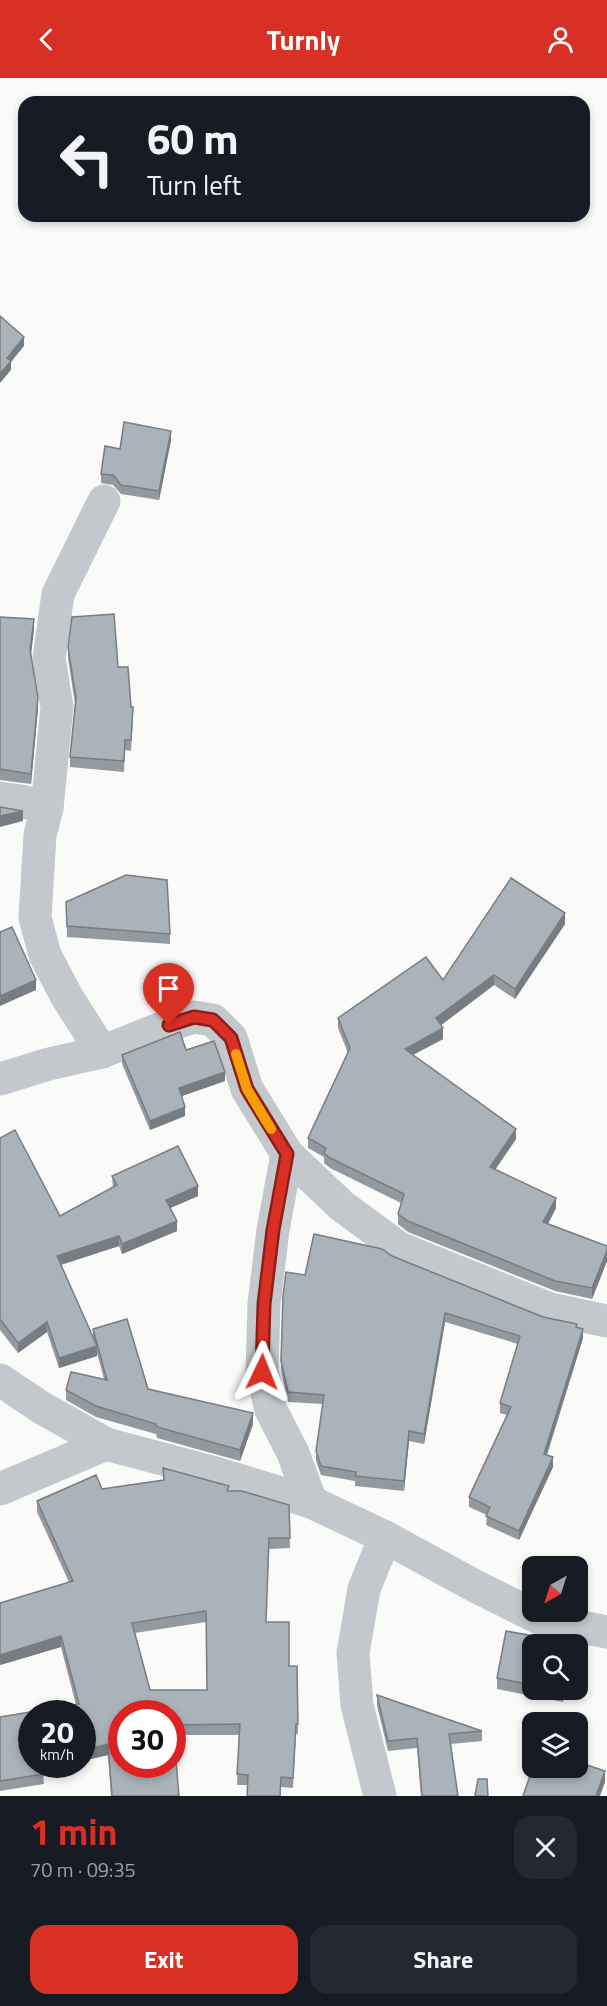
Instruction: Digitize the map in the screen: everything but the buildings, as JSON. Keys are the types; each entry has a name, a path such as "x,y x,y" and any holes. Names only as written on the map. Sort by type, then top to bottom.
{"street":[{"path":"102,1052 67,998 45,955 35,918 40,835 46,807 57,707 49,658 58,594 104,501"},
{"path":"0,798 46,807"},
{"path":"0,1079 49,1064 102,1052 194,1017 213,1020 231,1038 247,1089 287,1154 342,1206 399,1248 550,1309 607,1320"},
{"path":"287,1154 273,1230 264,1304 262,1372 271,1410 293,1453 311,1502"},
{"path":"0,1380 42,1408 106,1444 219,1474 311,1502 385,1537 541,1619 607,1632"},
{"path":"0,1489 106,1444"},
{"path":"380,1796 357,1705 353,1653 364,1589 385,1537"}],"slow traffic":[{"path":"236,1054 247,1089 271,1129"}],"route":[{"path":"169,1025 194,1017 213,1020 231,1038 247,1089 287,1154 273,1230 264,1304 262,1372"}]}
